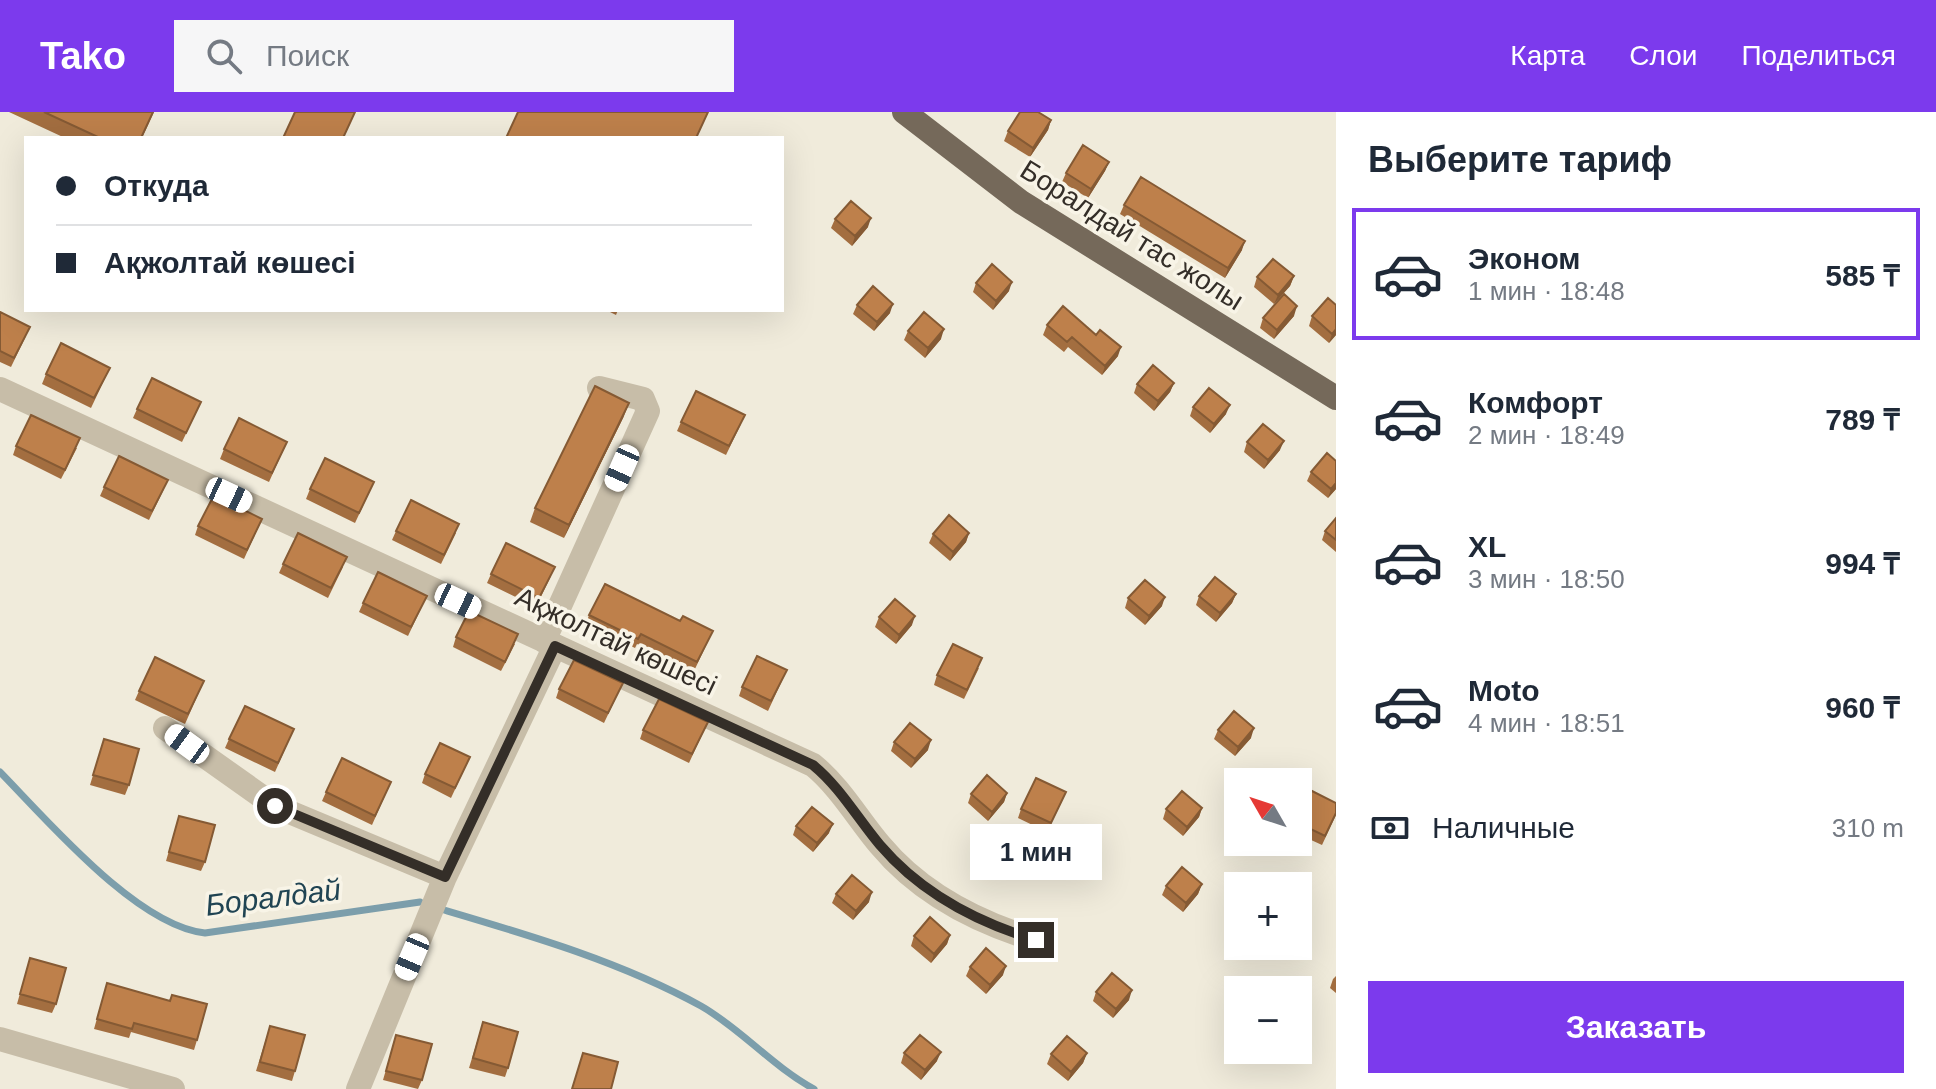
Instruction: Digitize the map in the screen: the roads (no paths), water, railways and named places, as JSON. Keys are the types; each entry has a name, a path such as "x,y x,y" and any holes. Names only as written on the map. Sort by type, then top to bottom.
{"main road":[{"name":"Боралдай тас жолы","path":"904,112 1021,202 1336,398"}],"street":[{"path":"358,1089 445,877 550,644 648,411 643,399 599,388"},
{"name":"Ақжолтай көшесі","path":"0,389 813,765 827,776 881,846 912,878 932,893 1001,929 1036,940"},
{"path":"165,728 275,806 445,877"},
{"path":"0,1039 173,1089"}],"waterway":[{"name":"Боралдай","path":"0,772 95,868 151,912 179,926 205,933 420,902"},
{"name":"Боралдай","path":"444,910 576,951 671,990 715,1015 814,1089"}]}
